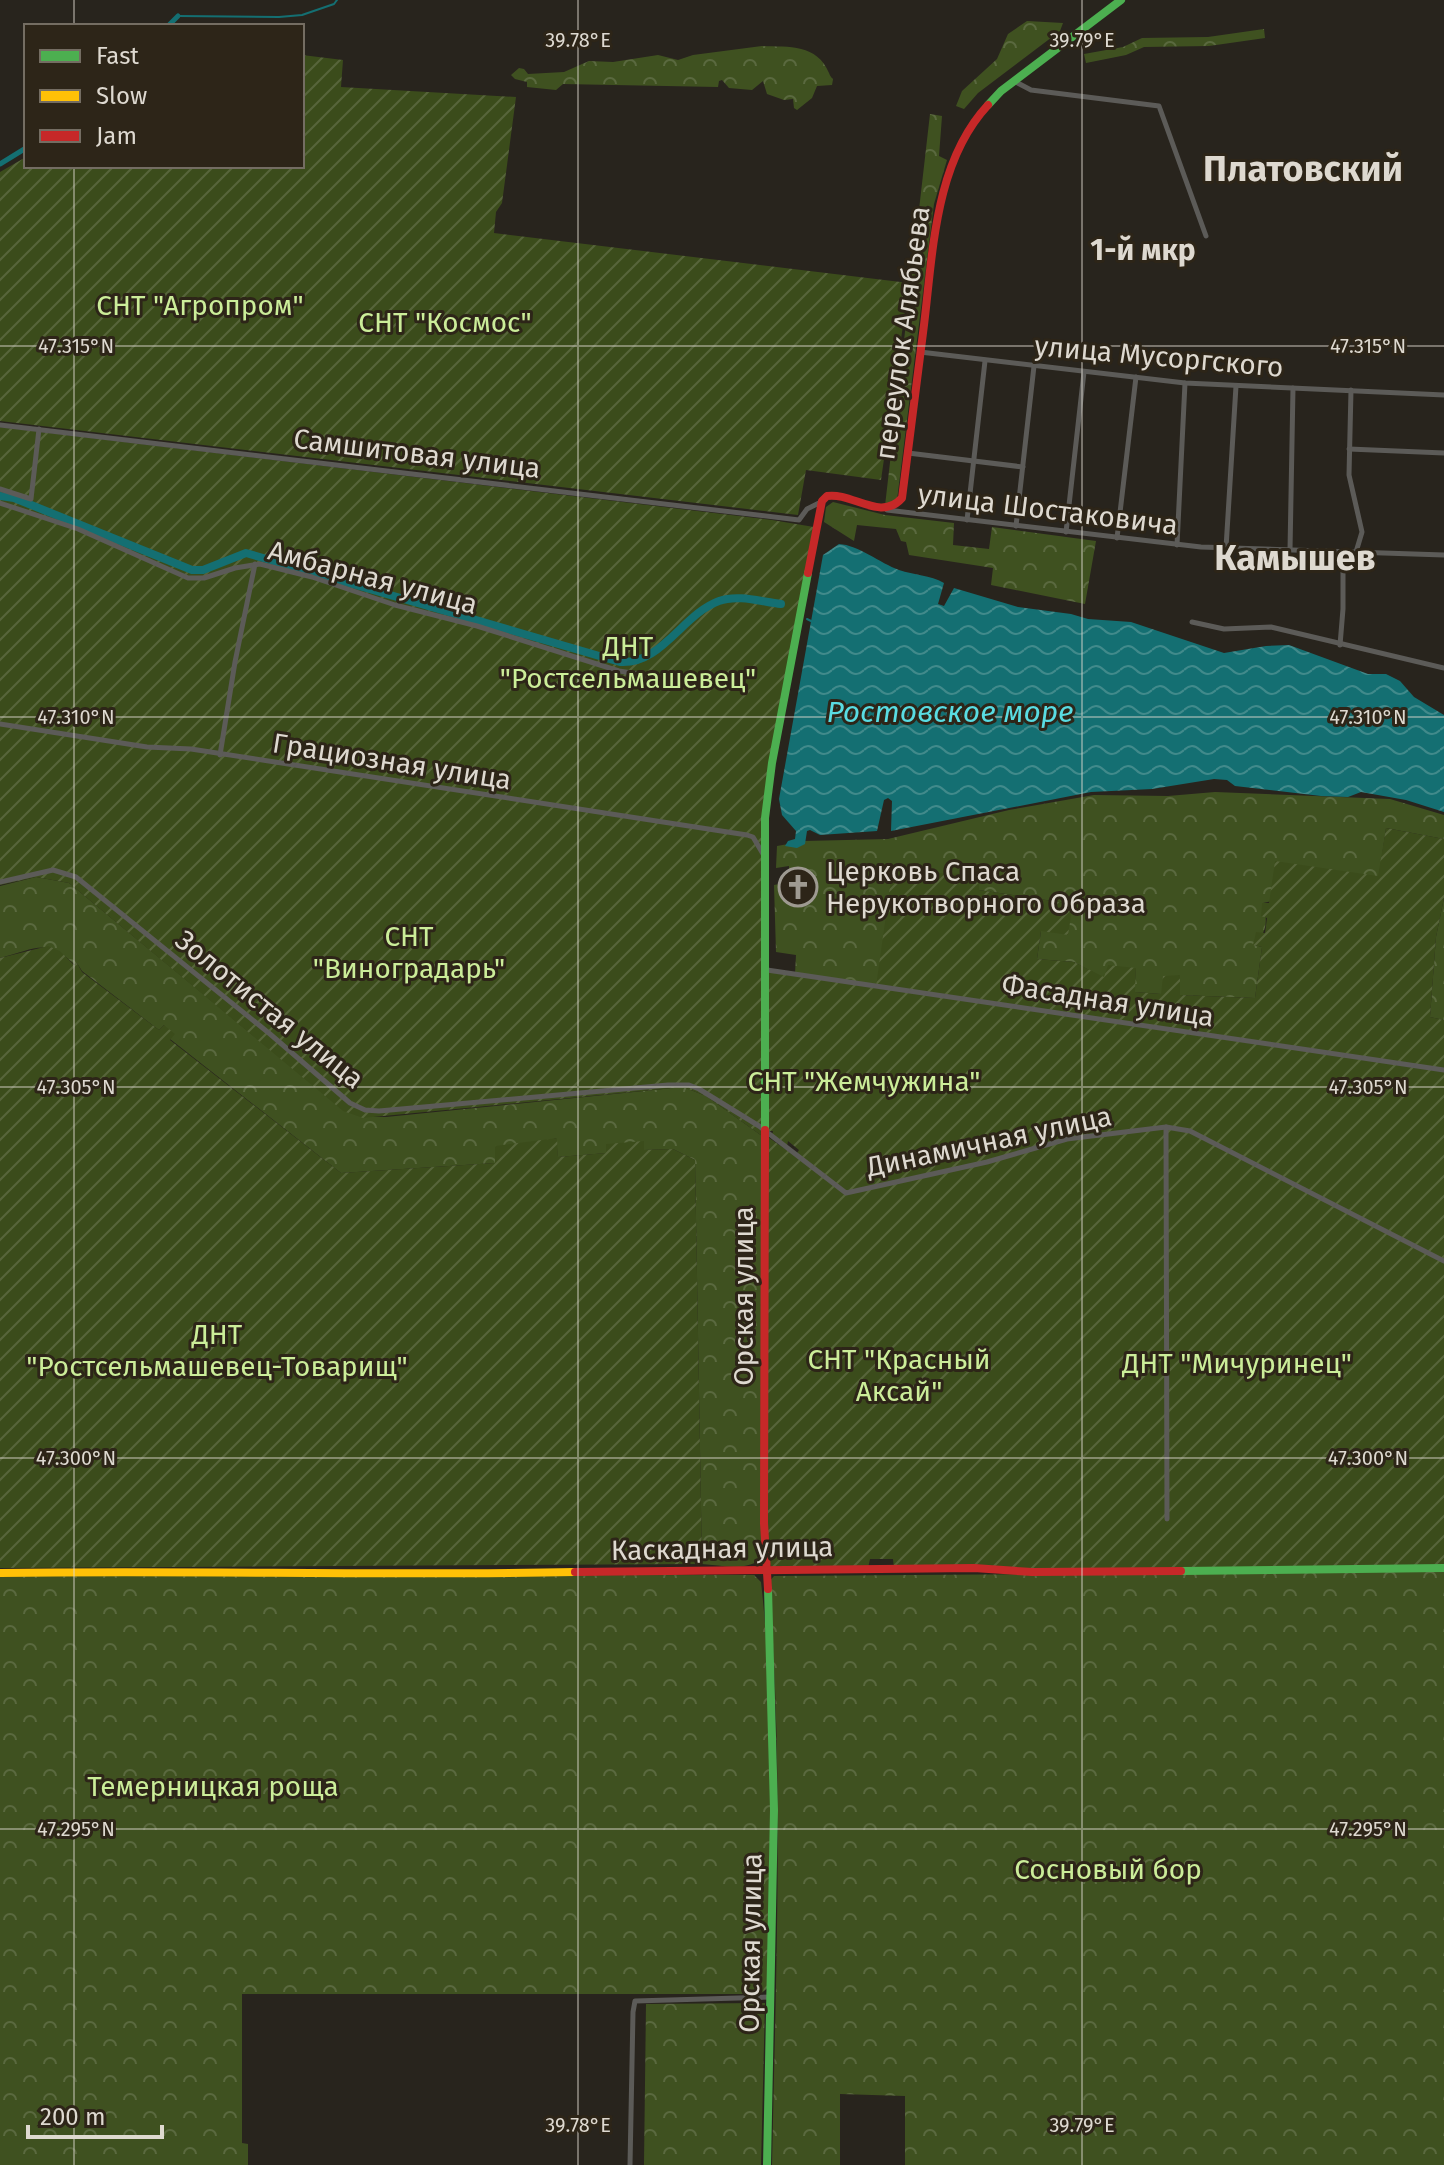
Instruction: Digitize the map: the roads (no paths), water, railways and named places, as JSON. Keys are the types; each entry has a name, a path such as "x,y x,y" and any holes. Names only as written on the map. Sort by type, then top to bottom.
{"main road":[{"name":"переулок Алябьева","path":"886,510 895,508 902,498 938,215 956,154 977,117 1014,81 1121,0"},
{"path":"822,501 830,495 839,495 886,510"},
{"name":"Орская улица","path":"767,2165 774,1810 771,1647 766,1570 766,807 822,501"},
{"name":"Каскадная улица","path":"0,1573 471,1574 974,1568 1032,1572 1444,1568"}],"street":[{"path":"1014,81 1031,90 1159,106 1206,236"},
{"name":"улица Мусоргского","path":"920,352 1185,383 1444,395"},
{"path":"967,520 985,361"},
{"path":"1016,526 1034,366"},
{"path":"1066,532 1084,372"},
{"path":"1117,538 1136,377"},
{"path":"1177,545 1185,383"},
{"path":"1226,548 1236,386"},
{"path":"1290,550 1293,388"},
{"path":"1351,390 1349,475 1362,532 1356,552"},
{"name":"Самшитовая улица","path":"0,425 799,520 807,509 822,501"},
{"path":"0,489 31,499 39,429"},
{"path":"1349,449 1444,453"},
{"path":"908,453 1023,467"},
{"name":"Амбарная улица","path":"0,503 78,529 188,578 204,578 255,564 312,577 395,605 477,626 619,671 696,683"},
{"name":"улица Шостаковича","path":"886,510 1177,545 1444,555"},
{"path":"1340,645 1343,552"},
{"path":"220,755 255,564"},
{"path":"1192,622 1224,629 1271,627 1444,668"},
{"name":"Грациозная улица","path":"0,724 132,745 191,749 747,835 753,837 766,858"},
{"name":"Золотистая улица","path":"0,882 53,870 76,877 350,1103 365,1110 679,1084 699,1089 765,1130 846,1193"},
{"name":"Фасадная улица","path":"767,970 1444,1070"},
{"path":"1166,1127 1167,1519"},
{"name":"Динамичная улица","path":"846,1193 987,1162 1067,1139 1166,1127 1190,1131 1444,1261"},
{"path":"630,2165 635,2001 771,1997"}],"water":[{"name":"Ростовское море","path":"839,544 899,570 944,583 938,604 944,606 954,588 1018,607 1088,619 1131,622 1224,653 1289,645 1368,674 1386,674 1400,681 1414,697 1444,715 1444,812 1406,800 1361,792 1348,797 1321,796 1235,786 1227,780 1214,779 1152,789 1091,792 891,831 892,801 888,798 884,800 877,831 820,835 810,830 807,831 805,844 797,848 785,846 795,839 796,831 782,815 779,799 823,555"}],"waterway":[{"path":"178,16 302,15 334,4 337,0"},
{"path":"170,24 178,16"},
{"path":"0,164 24,149"},
{"path":"0,496 14,498 192,570 203,570 246,553 620,662 648,656 694,616 719,601 742,598 781,604"},
{"path":"807,619 813,622"}],"place":[{"name":"Церковь Спаса Нерукотворного Образа","path":"798,887"}],"district":[{"name":"Платовский","path":"1303,168"},
{"name":"1-й мкр","path":"1143,250"},
{"name":"Камышев","path":"1295,557"}],"park label":[{"name":"СНТ \"Агропром\"","path":"200,305"},
{"name":"СНТ \"Космос\"","path":"445,322"},
{"name":"ДНТ \"Ростсельмашевец\"","path":"628,662"},
{"name":"СНТ \"Виноградарь\"","path":"409,952"},
{"name":"СНТ \"Жемчужина\"","path":"864,1081"},
{"name":"ДНТ \"Ростсельмашевец-Товарищ\"","path":"217,1350"},
{"name":"ДНТ \"Мичуринец\"","path":"1237,1363"},
{"name":"СНТ \"Красный Аксай\"","path":"899,1375"},
{"name":"Темерницкая роща","path":"213,1786"},
{"name":"Сосновый бор","path":"1108,1869"}]}
